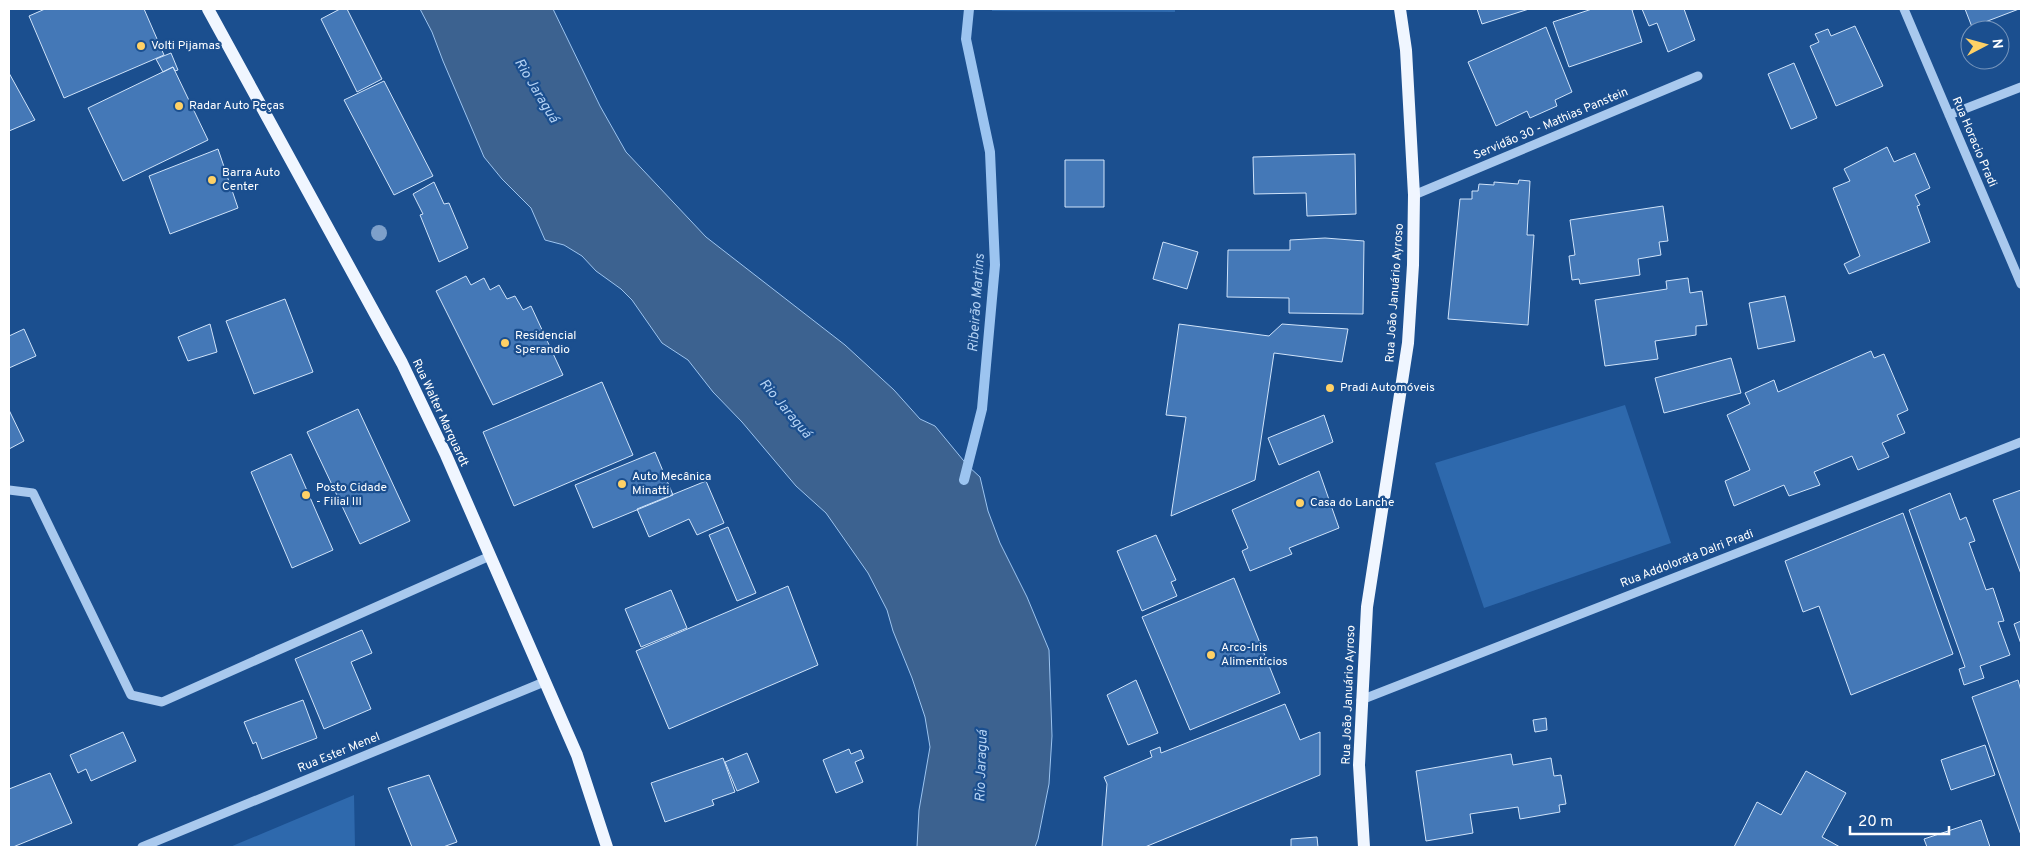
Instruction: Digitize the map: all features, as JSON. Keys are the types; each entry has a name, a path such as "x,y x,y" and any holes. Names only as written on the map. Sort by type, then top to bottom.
{"main road":[{"name":"Rua Walter Marquardt","path":"208,9 402,363 446,455 577,755 607,847"},
{"name":"Rua João Januário Ayroso","path":"1364,847 1359,765 1367,607 1408,343 1413,265 1414,195 1406,50 1400,9"}],"street":[{"name":"Rua Horacio Pradi","path":"1904,9 2021,284"},
{"name":"Servidão 30 - Mathias Panstein","path":"1414,195 1698,76"},
{"path":"1949,115 2021,87"},
{"name":"Rua Addolorata Dalri Pradi","path":"1361,700 2021,442"},
{"path":"9,490 33,493 131,695 162,702 490,556"},
{"name":"Rua Ester Menel","path":"142,847 544,682"}],"shaded area":[{"path":"992,9 1175,9 1175,12 992,11"},
{"path":"1625,405 1671,543 1484,608 1435,463"},
{"path":"354,795 355,847 230,847"}],"water":[{"name":"Rio Jaraguá","path":"420,9 553,9 600,106 626,152 706,237 845,345 894,390 920,419 935,426 968,466 980,477 988,511 1000,543 1027,597 1049,650 1052,736 1049,784 1035,847 917,847 919,810 930,747 925,717 887,610 868,573 826,513 796,486 742,422 713,392 688,360 662,343 632,300 621,289 596,271 582,256 564,245 545,240 531,208 502,179 484,157 432,32"}],"building":[{"path":"45,9 144,9 164,55 64,98 29,16"},
{"path":"340,9 347,9 382,79 357,92 321,19"},
{"path":"1477,9 1529,9 1482,24"},
{"path":"1592,9 1636,9 1632,10 1642,42 1569,67 1553,22"},
{"path":"1642,9 1684,9 1695,40 1668,52 1657,23 1649,26"},
{"path":"1965,9 2019,9 1990,20 1969,20"},
{"path":"1855,26 1883,86 1836,106 1810,46 1819,42 1815,34 1828,29 1831,36"},
{"path":"1546,27 1572,92 1555,100 1557,106 1530,118 1527,111 1496,126 1468,62"},
{"path":"171,53 178,70 175,71 173,67 163,72 156,59"},
{"path":"1794,63 1817,118 1791,129 1768,74"},
{"path":"173,67 208,140 123,181 88,108"},
{"path":"9,73 35,120 9,131"},
{"path":"384,81 433,176 394,195 344,100"},
{"path":"1887,147 1894,162 1915,153 1930,188 1915,195 1920,205 1917,206 1930,242 1849,274 1844,264 1860,256 1833,188 1850,181 1844,169"},
{"path":"218,149 238,208 170,234 149,176"},
{"path":"1355,154 1356,214 1307,216 1306,193 1254,194 1253,157"},
{"path":"1065,160 1104,160 1104,207 1065,207"},
{"path":"1519,180 1530,181 1527,235 1534,235 1528,325 1448,319 1460,199 1472,199 1472,191 1478,191 1479,184 1494,185 1494,182 1518,184"},
{"path":"434,182 444,204 449,203 468,248 439,262 420,215 423,214 413,194"},
{"path":"1663,206 1668,241 1659,242 1661,255 1638,259 1640,275 1580,284 1579,279 1572,280 1569,256 1575,255 1570,220"},
{"path":"1325,238 1364,241 1363,314 1289,313 1289,298 1227,297 1228,250 1290,250 1290,240"},
{"path":"1163,242 1198,252 1187,289 1153,279"},
{"name":"Residencial Sperandio","path":"466,276 471,285 484,278 490,290 499,285 507,299 515,296 523,310 531,306 563,375 493,405 436,291"},
{"path":"1688,278 1690,293 1702,291 1707,325 1696,326 1696,335 1655,341 1658,359 1605,366 1595,300 1667,289 1666,281"},
{"path":"1785,296 1795,341 1758,349 1749,303"},
{"path":"285,299 313,372 254,394 226,321"},
{"path":"210,324 217,352 188,361 178,337"},
{"path":"1179,324 1269,336 1282,324 1348,329 1342,362 1274,353 1255,480 1171,516 1186,417 1166,415"},
{"path":"24,329 36,356 9,368 9,336"},
{"path":"1871,351 1874,358 1884,354 1908,410 1897,415 1905,433 1882,443 1889,457 1858,470 1852,456 1814,472 1820,485 1789,496 1784,485 1734,506 1725,481 1750,470 1727,415 1750,404 1745,393 1774,380 1778,392"},
{"path":"1731,358 1741,393 1664,413 1655,378"},
{"path":"602,382 633,455 514,506 483,432"},
{"path":"358,409 410,521 360,544 307,432"},
{"path":"9,410 24,441 9,449"},
{"path":"1324,415 1333,442 1279,465 1268,438"},
{"path":"655,452 673,495 593,528 575,485"},
{"path":"291,454 333,550 292,568 251,472"},
{"path":"1319,471 1339,528 1289,548 1292,554 1250,571 1242,551 1248,548 1232,510"},
{"path":"706,481 724,523 697,535 689,519 649,537 637,509"},
{"path":"2021,490 2021,574 1993,500"},
{"path":"1950,493 1960,520 1966,517 1975,541 1969,543 1986,590 1993,588 2004,621 1998,622 2010,655 1980,666 1984,678 1964,685 1959,669 1965,667 1909,510"},
{"path":"1903,513 1953,654 1851,695 1819,606 1803,612 1785,561"},
{"path":"728,527 756,593 737,601 709,535"},
{"path":"1156,535 1176,580 1171,582 1177,596 1142,611 1117,551"},
{"name":"Arco-Iris Alimentícios","path":"1234,578 1280,693 1190,730 1142,617"},
{"path":"788,586 818,665 669,729 636,651"},
{"path":"671,590 687,628 641,647 625,609"},
{"path":"2021,621 2021,644 2014,624"},
{"path":"362,630 372,653 351,662 371,709 324,729 295,659"},
{"path":"1136,680 1158,733 1128,745 1107,695"},
{"path":"2018,680 2021,691 2021,835 1972,697"},
{"path":"303,700 317,738 262,759 256,742 253,744 244,722"},
{"path":"1285,704 1300,740 1320,732 1320,775 1145,847 1102,847 1107,784 1104,777 1152,757 1150,751 1160,747 1161,753"},
{"path":"1546,718 1547,730 1535,732 1533,720"},
{"path":"123,732 136,761 91,781 86,769 78,773 70,755"},
{"path":"1985,745 1995,775 1951,790 1941,760"},
{"path":"849,749 851,754 861,750 864,758 855,762 863,782 836,793 823,760"},
{"path":"747,753 759,782 737,791 725,762"},
{"path":"1511,754 1513,765 1551,758 1554,776 1561,775 1566,804 1559,805 1560,812 1520,819 1518,807 1470,814 1473,833 1426,841 1416,771"},
{"path":"723,758 735,792 712,800 714,805 665,822 651,783"},
{"path":"1806,771 1846,793 1822,837 1840,847 1734,847 1757,802 1781,815"},
{"path":"50,773 72,823 9,847 9,789"},
{"path":"429,775 457,842 443,847 412,847 388,788"},
{"path":"1981,820 1990,847 1927,847 1924,839"},
{"path":"1317,837 1318,847 1291,847 1291,839"}],"waterway":[{"name":"Ribeirão Martins","path":"964,480 982,409 995,265 990,152 966,39 969,9"}],"place":[{"name":"Volti Pijamas","path":"141,46"},
{"name":"Radar Auto Peças","path":"179,106"},
{"name":"Barra Auto Center","path":"212,180"},
{"name":"Residencial Sperandio","path":"505,343"},
{"name":"Pradi Automóveis","path":"1330,388"},
{"name":"Auto Mecânica Minatti","path":"622,484"},
{"name":"Posto Cidade - Filial III","path":"306,495"},
{"name":"Casa do Lanche","path":"1300,503"},
{"name":"Arco-Iris Alimentícios","path":"1211,655"}]}
